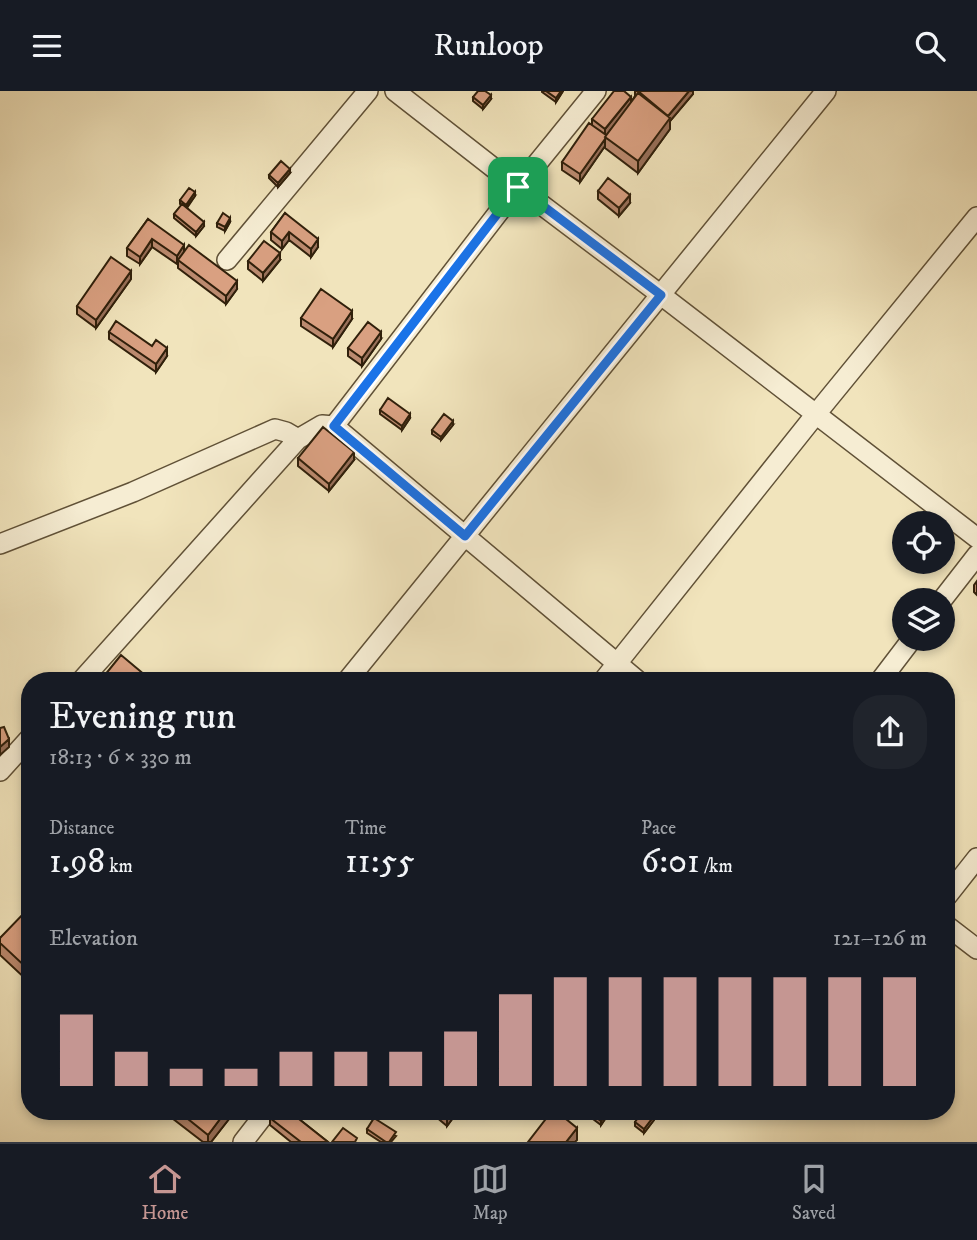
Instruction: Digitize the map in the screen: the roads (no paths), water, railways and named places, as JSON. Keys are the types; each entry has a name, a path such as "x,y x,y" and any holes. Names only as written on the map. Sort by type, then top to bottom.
{"street":[{"path":"226,260 368,91"},
{"path":"395,91 977,538"},
{"path":"334,426 518,187 596,91"},
{"path":"354,672 826,91"},
{"path":"610,672 977,217"},
{"path":"89,672 298,439 322,425 334,426 628,672"},
{"path":"0,544 133,492 275,429 298,439"},
{"path":"951,588 977,555"},
{"path":"887,672 903,651"},
{"path":"0,771 21,748"},
{"path":"955,886 977,858"},
{"path":"955,932 977,949"},
{"path":"243,1142 260,1120"}]}
